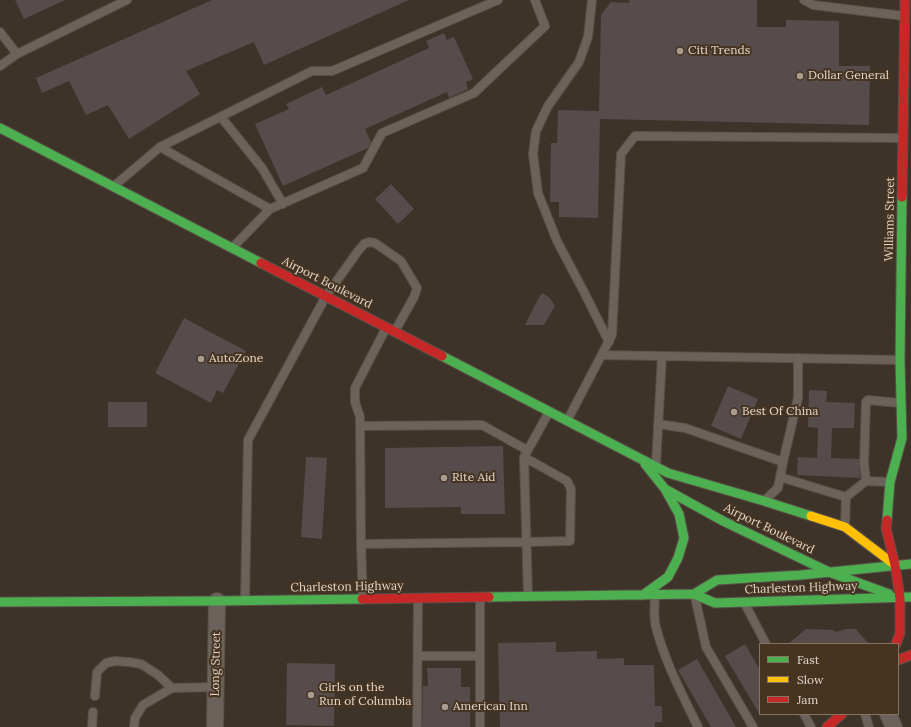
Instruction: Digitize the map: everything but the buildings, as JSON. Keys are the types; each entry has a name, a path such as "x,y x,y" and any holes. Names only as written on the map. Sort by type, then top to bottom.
{"main road":[{"name":"Williams Street","path":"896,643 900,633 900,598 895,565 886,528 890,482 902,438 900,360 906,201 903,138 905,0"},
{"name":"Airport Boulevard","path":"0,128 668,473 764,501 845,527 895,565"},
{"path":"902,438 911,449"},
{"name":"Airport Boulevard","path":"642,460 665,489 723,521 829,572 900,598"},
{"path":"643,595 668,577 678,558 684,538 679,514 665,489"},
{"name":"Charleston Highway","path":"694,594 716,580 800,575 911,564"},
{"name":"Charleston Highway","path":"0,602 217,601 694,594 715,603 911,597"},
{"path":"899,660 911,655"},
{"path":"827,727 841,715"}],"street":[{"name":"Long Street","path":"215,727 217,601"},
{"path":"888,715 894,727"}],"lane":[{"path":"0,66 17,54 127,0"},
{"path":"114,187 160,146 312,71 332,71 498,0"},
{"path":"232,248 270,209 364,168 382,133 474,93 545,26 535,0"},
{"path":"592,0 588,37 584,50 579,62 548,106 536,131 533,154 538,193 557,241 609,342"},
{"path":"804,0 813,4 905,16"},
{"path":"0,32 17,54"},
{"path":"221,116 262,168 283,204"},
{"path":"567,421 612,335 621,154 635,136 903,138"},
{"path":"160,146 270,209"},
{"path":"246,600 248,440 326,296 358,251 364,244 369,242 375,243 401,261 417,288 414,297 395,332"},
{"path":"363,599 360,418 355,402 355,388 386,328"},
{"path":"602,355 900,360"},
{"path":"656,467 662,356"},
{"path":"764,501 778,488 798,398 798,358"},
{"path":"866,481 864,463 866,402 868,400 901,404"},
{"path":"528,597 526,542 526,454 549,412"},
{"path":"658,424 685,428 783,462"},
{"path":"360,426 482,425 568,481 571,489 570,541 361,544"},
{"path":"780,477 846,497"},
{"path":"845,527 846,497 866,481 890,482"},
{"path":"694,594 706,647 753,727"},
{"path":"655,595 655,625 667,660 698,727"},
{"path":"480,597 480,727"},
{"path":"417,727 418,598"},
{"path":"743,602 765,643"},
{"path":"418,656 480,656"},
{"path":"95,696 98,672 106,663 115,661 142,664 158,675 172,688"},
{"path":"134,727 135,718 143,705 172,688 216,687"},
{"path":"92,727 93,712"},
{"path":"805,715 811,727"},
{"path":"865,715 869,727"}],"traffic: fast":[{"path":"0,128 261,263"},
{"path":"887,520 890,482 902,438 900,360 902,197"},
{"path":"442,356 668,473 811,516"},
{"path":"645,464 665,489 723,521 829,572 889,594"},
{"path":"643,595 668,577 678,558 684,538 679,514 665,489"},
{"path":"694,594 717,580 801,575 911,564"},
{"path":"489,597 694,594 715,603 911,597"},
{"path":"0,602 362,599"}],"traffic: slow":[{"path":"811,516 845,527 895,565"}],"traffic: jam":[{"path":"902,197 905,0"},
{"path":"261,263 442,356"},
{"path":"887,520 886,528 895,565 900,598 900,633 896,643"},
{"path":"362,599 489,597"},
{"path":"899,660 911,655"},
{"path":"827,727 841,715"}],"place":[{"name":"Citi Trends","path":"680,51"},
{"name":"Dollar General","path":"800,76"},
{"name":"AutoZone","path":"201,359"},
{"name":"Best Of China","path":"734,412"},
{"name":"Rite Aid","path":"444,478"},
{"name":"Girls on the Run of Columbia","path":"311,695"},
{"name":"American Inn","path":"445,707"}]}
